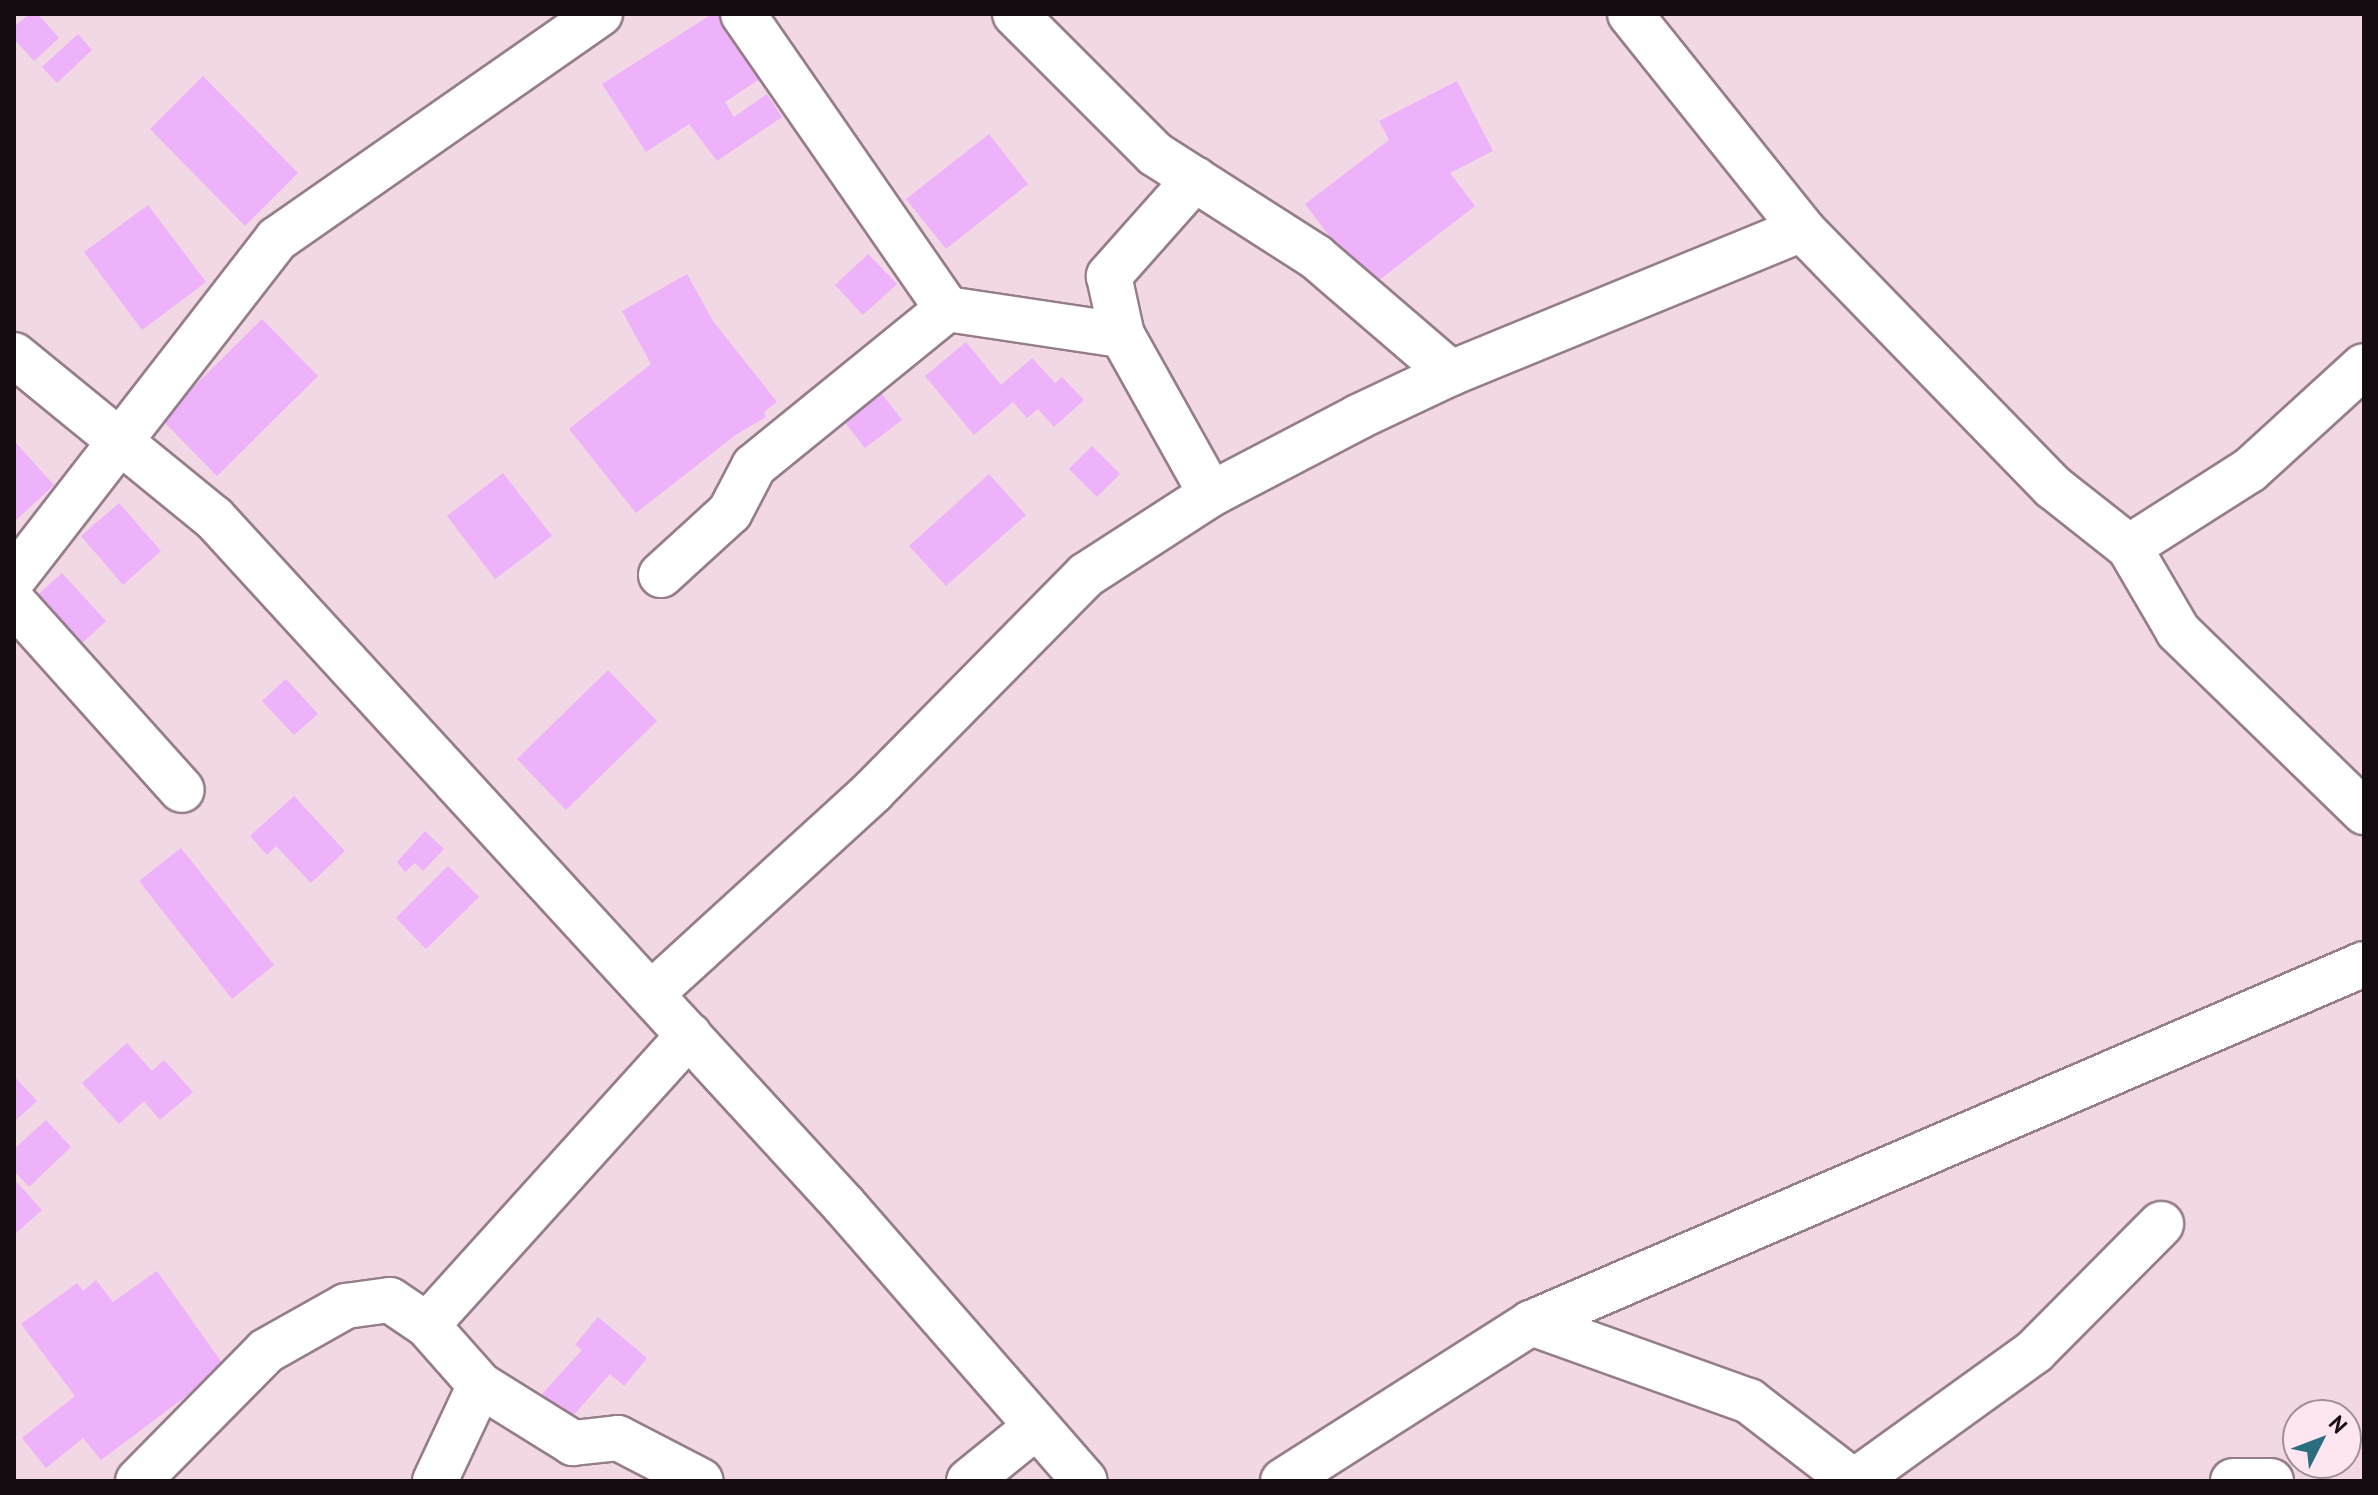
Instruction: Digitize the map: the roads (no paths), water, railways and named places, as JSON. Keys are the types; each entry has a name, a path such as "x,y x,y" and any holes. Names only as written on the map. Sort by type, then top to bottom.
{"street":[{"path":"14,578 277,239 600,14"},
{"path":"743,14 947,309 1122,335"},
{"path":"1015,14 1155,154 1316,257 1451,373"},
{"path":"1630,14 1802,229 2053,487 2129,547 2178,631 2364,812"},
{"path":"1195,179 1109,276 1122,335 1211,494"},
{"path":"651,994 873,791 1086,575 1211,494 1451,373 1802,229"},
{"path":"661,575 730,512 754,466 947,309"},
{"path":"14,355 214,518 689,1035 1085,1481"},
{"path":"2129,547 2250,470 2364,366"},
{"path":"14,603 182,790"},
{"path":"1283,1481 1531,1323 2364,964"},
{"path":"427,1325 689,1035"},
{"path":"1531,1323 1749,1401 1854,1481 2035,1351 2161,1224"},
{"path":"138,1481 266,1351 346,1306 390,1300 427,1325 480,1385 573,1443 618,1438 701,1481"},
{"path":"435,1481 480,1385"},
{"path":"969,1481 1037,1426"},
{"path":"2233,1481 2271,1481"}]}
